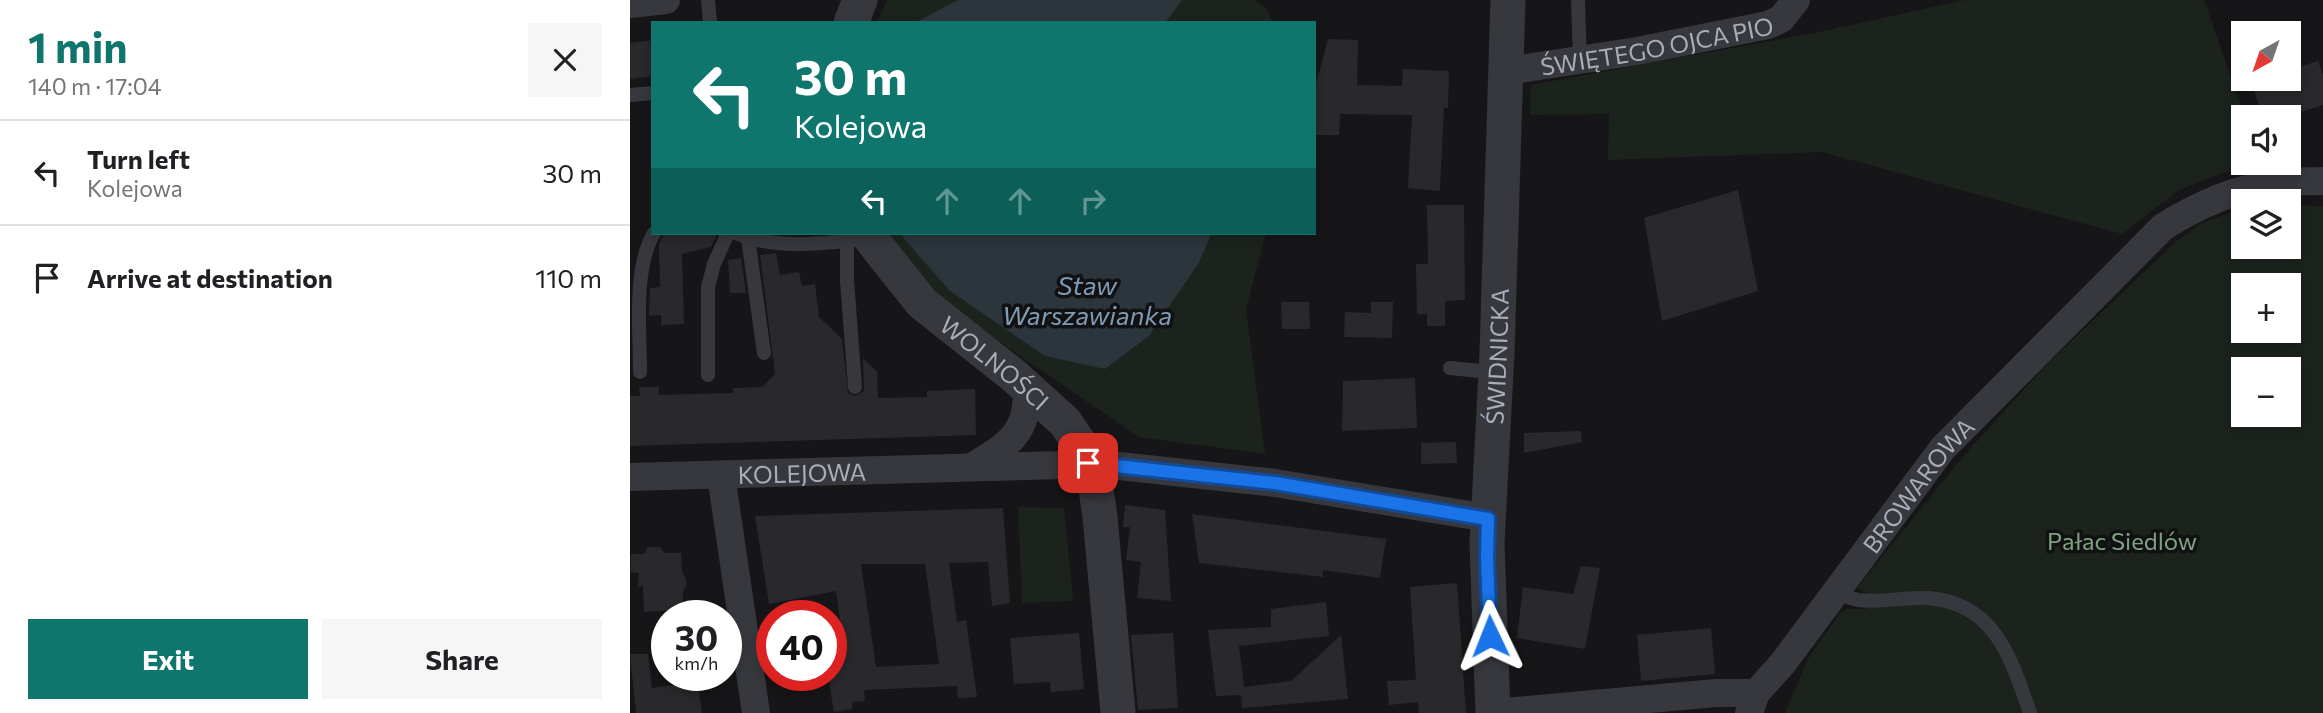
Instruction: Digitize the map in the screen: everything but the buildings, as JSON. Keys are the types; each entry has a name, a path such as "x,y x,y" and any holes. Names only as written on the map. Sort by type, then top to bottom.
{"street":[{"path":"630,4 666,0"},
{"path":"852,21 860,0"},
{"name":"ŚWIDNICKA","path":"1494,713 1487,558 1508,0"},
{"name":"ŚWIĘTEGO OJCA PIO","path":"1507,71 1703,39 1768,25 1782,19 1796,0"},
{"name":"BROWAROWA","path":"1494,713 1716,692 1753,703 1943,448 2163,227 2193,208 2238,193 2274,183 2323,181"},
{"name":"WOLNOŚCI","path":"863,237 922,303 1026,385 1065,422 1082,447 1096,489 1100,517 1118,713"},
{"name":"KOLEJOWA","path":"971,468 999,452 1015,437 1026,413 1026,385"},
{"name":"KOLEJOWA","path":"630,477 1088,463 1275,483 1488,519"},
{"path":"721,475 756,713"}],"lane":[{"path":"708,0 710,21"},
{"path":"1578,0 1580,60"},
{"path":"630,95 651,93"},
{"path":"640,372 640,281 646,246 653,235"},
{"path":"708,375 708,287 714,264 727,235"},
{"path":"764,353 742,235 817,244 863,237 847,280 855,387"},
{"path":"1450,368 1479,371 1496,369"},
{"path":"1838,590 1858,600 1929,598 1957,603 1968,609 2002,641 2030,713"}],"green space":[{"path":"887,0 1254,0 1267,9 1272,21 878,21"},
{"path":"1965,0 2204,0 2231,77 2231,91 2236,91 2241,105 2231,105 2231,171 2179,190 2122,234 1822,152 1608,160 1609,114 1530,115 1531,85 1819,32"},
{"name":"Pałac Siedlów","path":"2301,205 2323,206 2323,713 1785,713 1809,657 1840,613 1847,609 1867,609 1868,593 1857,588 1961,459 2047,364 2177,241 2204,222 2231,213 2231,259 2301,259"},
{"path":"886,235 1265,235 1246,309 1265,454 1139,437 932,296"},
{"path":"1018,507 1064,508 1073,601 1022,603"}],"water":[{"path":"958,0 1182,0 1166,21 919,21"},
{"name":"Staw Warszawianka","path":"901,235 1211,235 1198,264 1149,336 1105,369 1045,356 950,291"}],"route":[{"path":"1088,463 1275,483 1488,519 1490,636"}]}
